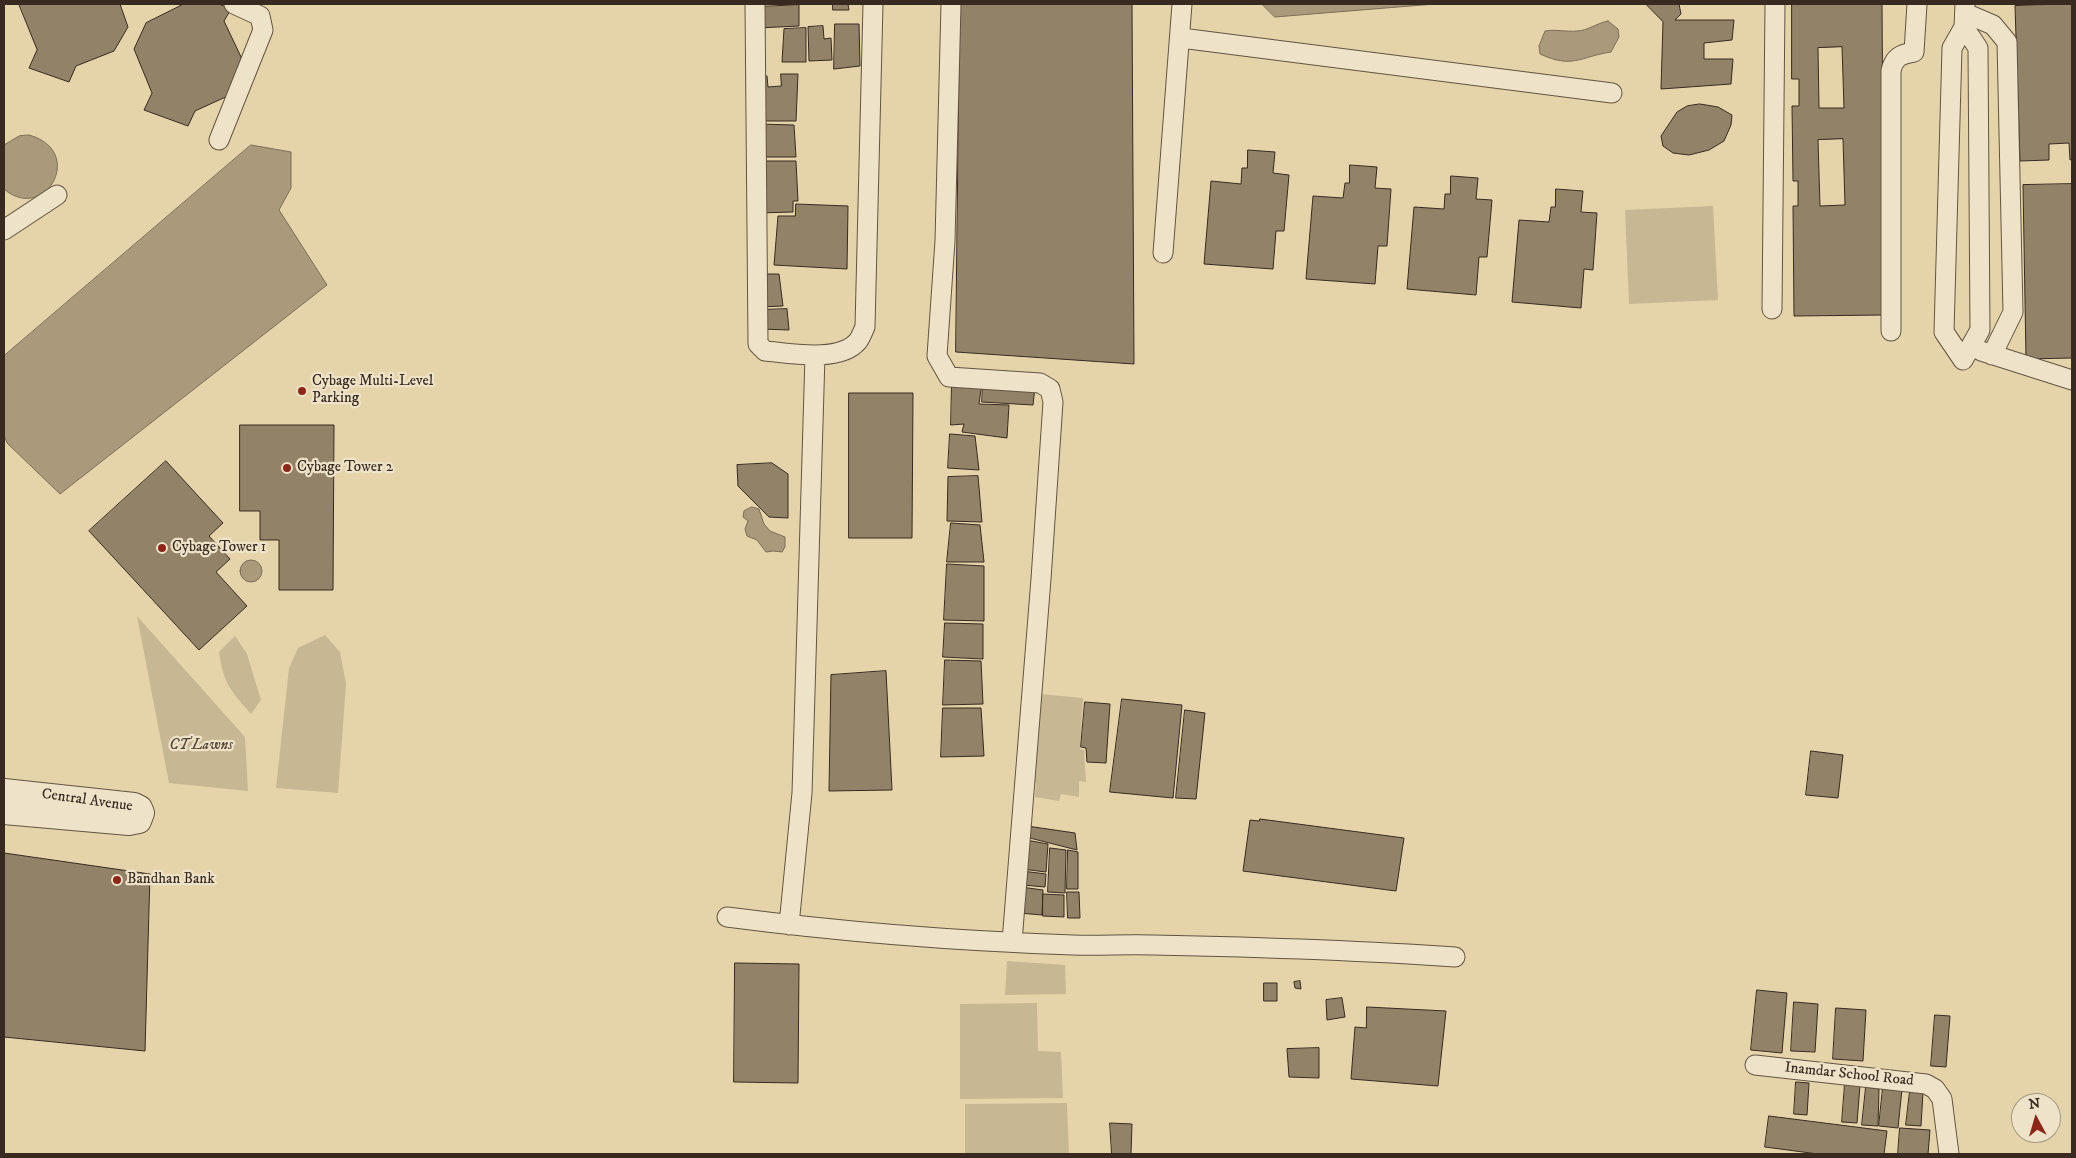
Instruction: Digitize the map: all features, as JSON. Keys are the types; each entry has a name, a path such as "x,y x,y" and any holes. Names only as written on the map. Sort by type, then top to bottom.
{"street":[{"path":"219,140 263,30 260,16 234,4"},
{"path":"755,4 758,344 764,351 815,356 844,350 857,342 865,327 873,4"},
{"path":"951,4 945,241 937,356 949,376 1040,383 1050,389 1053,402 1012,942"},
{"path":"1163,254 1181,38 1182,4"},
{"path":"1772,309 1775,4"},
{"path":"1891,331 1892,71 1895,60 1900,55 1914,52 1917,4"},
{"path":"1964,14 1978,48 1980,330 1963,360 1944,332 1952,48 1964,14"},
{"path":"1964,14 1993,25 2008,42 2013,312 1992,354"},
{"path":"1181,38 1612,93"},
{"path":"4,230 57,195"},
{"path":"1970,347 2072,380"},
{"path":"789,925 802,793 815,356"},
{"name":"Central Avenue","path":"4,791 134,805 140,808 142,812 139,821 129,823 4,812"},
{"path":"727,917 823,929 1012,942 1387,952 1455,957"},
{"name":"Inamdar School Road","path":"1755,1065 1926,1084 1935,1089 1942,1099 1949,1154"}],"green space":[{"path":"1713,206 1718,300 1629,304 1625,210"},
{"name":"CT Lawns","path":"137,616 245,737 248,791 169,783"},
{"path":"325,635 340,652 346,684 338,793 276,788 289,668 298,648"},
{"name":"CT Lawns","path":"235,636 247,654 261,700 251,714 229,686 221,663 219,652"},
{"path":"1039,694 1083,698 1080,749 1084,750 1086,782 1079,781 1079,797 1061,794 1059,801 1035,797 1036,783 1032,781"},
{"path":"1007,961 1065,965 1066,994 1005,995"},
{"path":"1037,1003 1038,1051 1061,1052 1063,1098 960,1099 960,1004"},
{"path":"1067,1103 1069,1154 965,1154 965,1104"}],"shaded area":[{"path":"1262,4 1435,4 1275,17"},
{"path":"1608,21 1618,29 1619,37 1611,52 1569,61 1561,61 1540,54 1539,46 1545,31 1581,31"},
{"path":"29,135 46,143 55,155 57,168 54,181 45,192 33,198 19,197 4,189 4,145 19,136"},
{"path":"251,145 291,152 291,188 279,210 327,285 60,494 7,443 4,435 4,356"},
{"path":"752,507 759,509 764,524 770,531 785,537 785,547 782,552 766,552 757,540 747,536 745,529 748,521 743,517 744,511"},
{"path":"251,560 259,563 262,571 259,579 251,582 243,579 240,571 243,563"}],"building":[{"path":"19,4 120,4 128,27 114,51 76,66 69,82 29,68 37,50"},
{"path":"184,4 219,4 231,9 224,21 242,59 230,95 195,111 188,126 144,110 152,93 134,49 146,23"},
{"path":"833,4 848,4 849,10 833,10"},
{"path":"960,4 1132,4 1134,364 956,352"},
{"path":"1646,4 1679,4 1681,14 1675,20 1734,20 1732,40 1704,43 1704,59 1733,59 1731,84 1661,89 1663,22"},
{"path":"1792,4 1882,4 1884,315 1794,316 1793,206 1798,206 1798,181 1793,181 1792,106 1799,106 1799,79 1792,79","holes":["1842,47 1844,108 1819,108 1818,48","1843,139 1845,205 1820,206 1818,140"]},
{"path":"2072,4 2072,159 2070,160 2069,143 2049,144 2049,160 2020,161 2015,6"},
{"path":"799,5 799,26 757,28 758,7"},
{"path":"835,24 859,24 860,66 834,69"},
{"path":"823,26 824,39 831,38 832,60 809,61 808,27"},
{"path":"806,28 806,62 782,62 784,29"},
{"path":"781,74 798,74 796,121 758,121 759,76 767,76 768,87 781,86"},
{"path":"1700,104 1718,107 1732,115 1731,125 1724,141 1709,150 1689,155 1673,153 1663,146 1661,136 1677,112 1687,106"},
{"path":"758,124 794,125 796,157 759,157"},
{"path":"1248,150 1275,152 1273,173 1289,175 1284,231 1276,231 1273,269 1204,264 1211,181 1241,184 1242,168 1247,168"},
{"path":"759,161 796,161 798,201 793,201 793,212 758,213"},
{"path":"1350,165 1377,167 1375,188 1391,189 1387,246 1378,246 1375,284 1306,279 1313,196 1343,198 1345,183 1349,183"},
{"path":"1451,176 1478,178 1476,199 1492,200 1487,257 1479,257 1476,295 1407,289 1414,207 1444,209 1445,194 1450,194"},
{"path":"2072,184 2072,358 2026,359 2023,185"},
{"path":"1556,189 1583,191 1581,212 1597,213 1593,270 1584,269 1581,308 1512,302 1519,220 1549,222 1551,207 1555,207"},
{"path":"796,204 848,206 847,269 774,265 778,216 795,216"},
{"path":"759,274 779,274 783,306 759,307"},
{"path":"787,309 789,330 761,329 761,310"},
{"path":"952,381 982,382 979,404 1009,405 1007,438 962,432 964,424 951,425"},
{"path":"983,385 1035,387 1033,405 982,402"},
{"path":"849,393 913,393 912,538 849,538"},
{"name":"Cybage Tower 2","path":"240,425 334,425 333,590 279,590 279,540 260,540 260,511 240,511"},
{"path":"950,434 975,436 979,470 948,468"},
{"name":"Cybage Tower 1","path":"166,461 223,523 209,536 230,559 216,572 247,606 199,650 89,531"},
{"path":"772,463 788,474 788,518 769,517 738,486 737,465"},
{"path":"978,476 982,522 947,521 948,477"},
{"path":"951,523 980,525 984,562 947,562"},
{"path":"947,564 984,566 984,621 944,620"},
{"path":"945,623 983,624 983,659 943,657"},
{"path":"945,660 981,661 983,704 943,705"},
{"path":"886,671 892,790 829,791 831,675"},
{"path":"1122,699 1182,705 1173,798 1110,792"},
{"path":"1085,702 1110,704 1106,763 1087,762 1086,748 1081,747"},
{"path":"943,708 981,708 984,756 941,757"},
{"path":"1185,710 1205,713 1196,799 1176,798"},
{"path":"1811,751 1843,755 1838,798 1806,795"},
{"path":"1260,819 1404,838 1396,891 1243,871 1250,820 1259,821"},
{"path":"1027,826 1075,833 1077,850 1026,837"},
{"path":"1026,840 1048,844 1046,872 1022,869"},
{"path":"1050,848 1066,850 1065,893 1048,892"},
{"path":"1068,850 1078,852 1078,889 1067,889"},
{"path":"4,853 150,874 145,1051 4,1037"},
{"path":"1022,871 1046,874 1045,887 1023,885"},
{"path":"1021,887 1043,890 1042,915 1019,913"},
{"path":"1067,892 1079,892 1080,918 1068,918"},
{"path":"1043,894 1064,895 1064,917 1043,916"},
{"path":"735,963 799,964 798,1083 734,1082"},
{"path":"1300,981 1301,989 1295,988 1294,982"},
{"path":"1264,983 1277,983 1277,1001 1264,1001"},
{"path":"1757,990 1787,993 1782,1053 1751,1050"},
{"path":"1342,998 1345,1017 1327,1020 1326,1000"},
{"path":"1794,1002 1818,1004 1815,1052 1791,1051"},
{"path":"1367,1007 1446,1011 1438,1086 1351,1079 1355,1027 1366,1028"},
{"path":"1836,1008 1866,1010 1863,1061 1833,1059"},
{"path":"1935,1015 1950,1016 1946,1067 1931,1066"},
{"path":"1319,1048 1319,1078 1289,1077 1287,1049"},
{"path":"1796,1082 1809,1083 1807,1115 1794,1114"},
{"path":"1845,1083 1860,1085 1857,1123 1842,1122"},
{"path":"1866,1087 1879,1089 1878,1126 1862,1125"},
{"path":"1883,1087 1902,1089 1898,1128 1879,1126"},
{"path":"1910,1091 1923,1092 1921,1126 1906,1125"},
{"path":"1769,1116 1887,1131 1884,1154 1818,1154 1765,1147"},
{"path":"1110,1123 1132,1124 1131,1154 1112,1154"},
{"path":"1900,1128 1930,1130 1928,1154 1898,1154"}],"place":[{"name":"Cybage Multi-Level Parking","path":"302,391"},
{"name":"Cybage Tower 2","path":"287,468"},
{"name":"Cybage Tower 1","path":"162,548"},
{"name":"Bandhan Bank","path":"117,880"}]}
